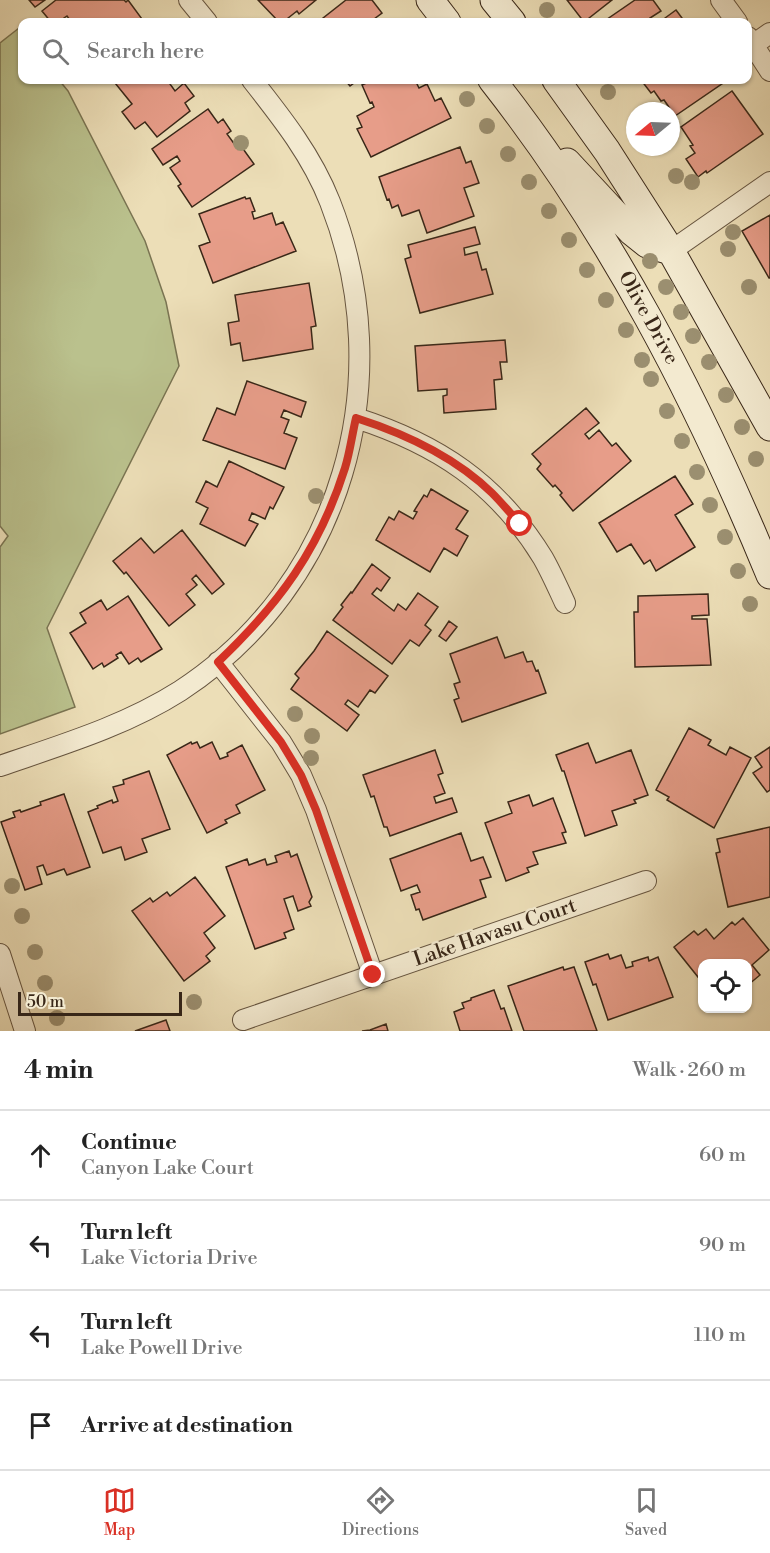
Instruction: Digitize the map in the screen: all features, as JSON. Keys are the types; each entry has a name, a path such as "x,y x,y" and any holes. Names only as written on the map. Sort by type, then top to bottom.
{"main road":[{"path":"430,0 444,18"},
{"path":"494,0 509,18"},
{"name":"Olive Drive","path":"495,84 557,169 649,317 706,427 770,575"},
{"path":"496,84 632,232 647,244 671,251"},
{"path":"559,84 607,151 671,251 770,427"}],"street":[{"path":"189,0 204,18"},
{"path":"721,0 734,18"},
{"path":"752,40 770,33"},
{"path":"752,44 770,70"},
{"path":"0,766 94,733 139,714 180,690 218,662 253,629 284,591 311,550 335,496 345,466 356,418 360,363 359,321 353,279 343,239 329,200 310,162 288,126 255,84"},
{"path":"671,251 770,182"},
{"path":"356,418 391,429 429,447 464,470 492,493 520,524 543,559 565,603"},
{"path":"218,662 281,742 301,775 316,810 373,975"},
{"name":"Lake Havasu Court","path":"243,1020 646,881"},
{"path":"0,954 25,1031"}],"green space":[{"path":"18,29 18,84 62,84 68,91 145,241 166,302 179,366 47,628 75,707 0,734 0,547 8,536 0,526 0,43"}],"building":[{"path":"29,0 45,0 35,7"},
{"path":"56,0 124,0 126,2 128,0 141,18 68,18 67,16 48,18 42,11"},
{"path":"258,0 316,0 299,14 297,11 288,18 275,18"},
{"path":"346,0 372,0 382,13 375,18 323,18"},
{"path":"567,0 612,0 589,18 581,18"},
{"path":"635,0 653,0 661,11 650,18 609,18"},
{"path":"676,10 682,18 665,18"},
{"path":"116,84 170,84 175,91 185,84 194,96 185,103 190,111 157,137 145,122 135,129 122,112 132,104"},
{"path":"417,84 419,88 427,84 435,101 441,98 451,118 371,157 357,129 362,127 357,116 374,107 362,85"},
{"path":"644,84 722,84 680,113 680,102 661,101 654,91 651,93"},
{"path":"732,91 763,134 698,177 686,159 695,153 690,146 693,145 681,127"},
{"path":"208,109 218,123 223,119 231,131 227,134 238,149 241,146 254,164 192,207 178,186 181,184 170,168 180,161 177,156 163,165 152,149"},
{"path":"460,147 466,163 471,161 479,183 464,188 474,216 427,233 419,210 402,216 398,205 392,208 379,177"},
{"path":"245,197 250,198 255,211 252,212 254,219 272,213 276,225 283,222 296,251 213,283 199,246 210,242 199,214"},
{"path":"770,215 770,278 769,278 742,231"},
{"path":"475,227 480,244 464,248 465,255 477,252 482,270 486,269 493,294 420,313 405,259 411,257 408,245"},
{"path":"309,283 316,326 311,327 313,349 243,361 240,343 231,345 228,323 239,321 235,295"},
{"path":"505,340 507,362 500,362 502,379 494,380 496,409 444,413 443,396 447,395 447,389 418,391 415,346"},
{"path":"247,381 306,402 301,417 284,410 281,417 289,420 284,433 297,438 285,469 203,440 217,408 235,415"},
{"path":"586,408 599,423 585,434 589,439 599,430 612,446 616,443 631,461 573,511 560,495 562,493 555,485 553,487 537,469 541,464 532,454"},
{"path":"229,461 284,487 273,509 270,507 265,519 252,513 249,520 258,524 245,546 200,524 208,508 196,502 206,481 217,487"},
{"path":"675,476 693,504 675,515 695,547 656,571 650,560 644,564 631,544 617,552 599,523"},
{"path":"431,489 468,511 456,529 468,536 457,556 444,548 430,572 376,540 389,517 394,520 399,511 413,519 417,512 414,511 424,495 427,497"},
{"path":"182,530 224,584 212,594 196,575 192,579 197,585 186,594 195,605 169,626 126,572 124,574 113,561 141,538 154,553"},
{"path":"372,564 390,578 381,591 377,588 372,594 394,611 398,604 406,610 418,593 438,607 425,625 431,630 419,646 410,640 392,664 333,620 343,607 341,605"},
{"path":"708,594 709,615 692,616 692,619 707,619 711,665 635,667 634,612 638,612 638,596"},
{"path":"128,596 162,649 141,662 138,658 129,664 121,652 116,655 118,658 104,667 102,663 93,669 70,633 86,623 80,613 101,600 107,610"},
{"path":"449,621 457,627 446,641 439,636"},
{"path":"327,631 388,676 375,693 370,690 358,707 348,700 345,704 359,715 347,731 291,689 299,678 295,674"},
{"path":"497,637 505,658 523,652 527,662 532,661 536,671 538,670 546,693 462,722 454,700 459,698 454,684 460,682 450,654"},
{"path":"689,728 711,740 708,745 726,755 730,747 751,758 714,828 667,800 669,797 656,790"},
{"path":"191,742 192,744 197,742 200,748 212,742 220,759 242,745 265,790 236,805 240,813 225,820 227,823 207,833 167,755"},
{"path":"588,743 596,763 631,750 648,795 634,800 636,803 612,811 617,825 585,836 564,771 556,755"},
{"path":"770,747 770,790 767,792 753,773 762,767 755,757"},
{"path":"435,750 443,773 438,775 445,793 434,797 436,803 452,798 457,812 390,836 387,827 384,827 374,796 371,797 363,775"},
{"path":"149,771 170,829 142,839 147,852 125,860 121,847 103,853 88,812 112,800 113,803 118,801 113,787 124,784 123,780"},
{"path":"64,794 90,867 67,875 64,869 47,875 43,865 37,867 42,884 25,890 1,822 15,817 13,812 20,810 21,812 41,805 40,802"},
{"path":"529,795 533,806 553,798 566,832 562,833 566,843 533,852 538,864 527,868 529,872 506,881 485,823 512,813 508,802"},
{"path":"770,827 770,897 728,907 716,853 720,852 717,839"},
{"path":"461,833 471,861 483,857 491,877 480,880 486,897 423,920 419,909 416,910 411,895 420,892 417,885 401,891 390,859"},
{"path":"289,851 291,857 297,854 312,897 309,902 311,906 298,911 293,896 284,899 294,929 284,933 286,938 255,949 226,867 247,859 249,865 265,859 267,865 277,862 275,856"},
{"path":"195,877 225,916 204,933 215,948 206,956 210,961 184,981 132,911 150,898 153,902 167,892 170,896"},
{"path":"743,918 769,950 752,965 752,959 698,959 698,977 674,947 694,931 698,935 706,929 714,939 732,922 735,925"},
{"path":"608,954 610,959 621,955 626,968 633,966 632,962 648,957 649,961 658,957 673,997 608,1020 596,984 593,985 585,962"},
{"path":"752,965 760,975 752,982"},
{"path":"563,967 564,970 574,967 597,1031 524,1031 508,986"},
{"path":"494,990 501,1009 504,1008 512,1031 460,1031 454,1012 464,1008 462,1003 471,998"},
{"path":"166,1020 170,1031 135,1031"},
{"path":"386,1024 388,1031 362,1031 370,1030"}],"route":[{"path":"373,975 316,810 301,775 281,742 218,662 253,629 284,591 311,550 332,506 345,466 356,418 391,429 429,447 464,470 492,493 520,524"}]}
